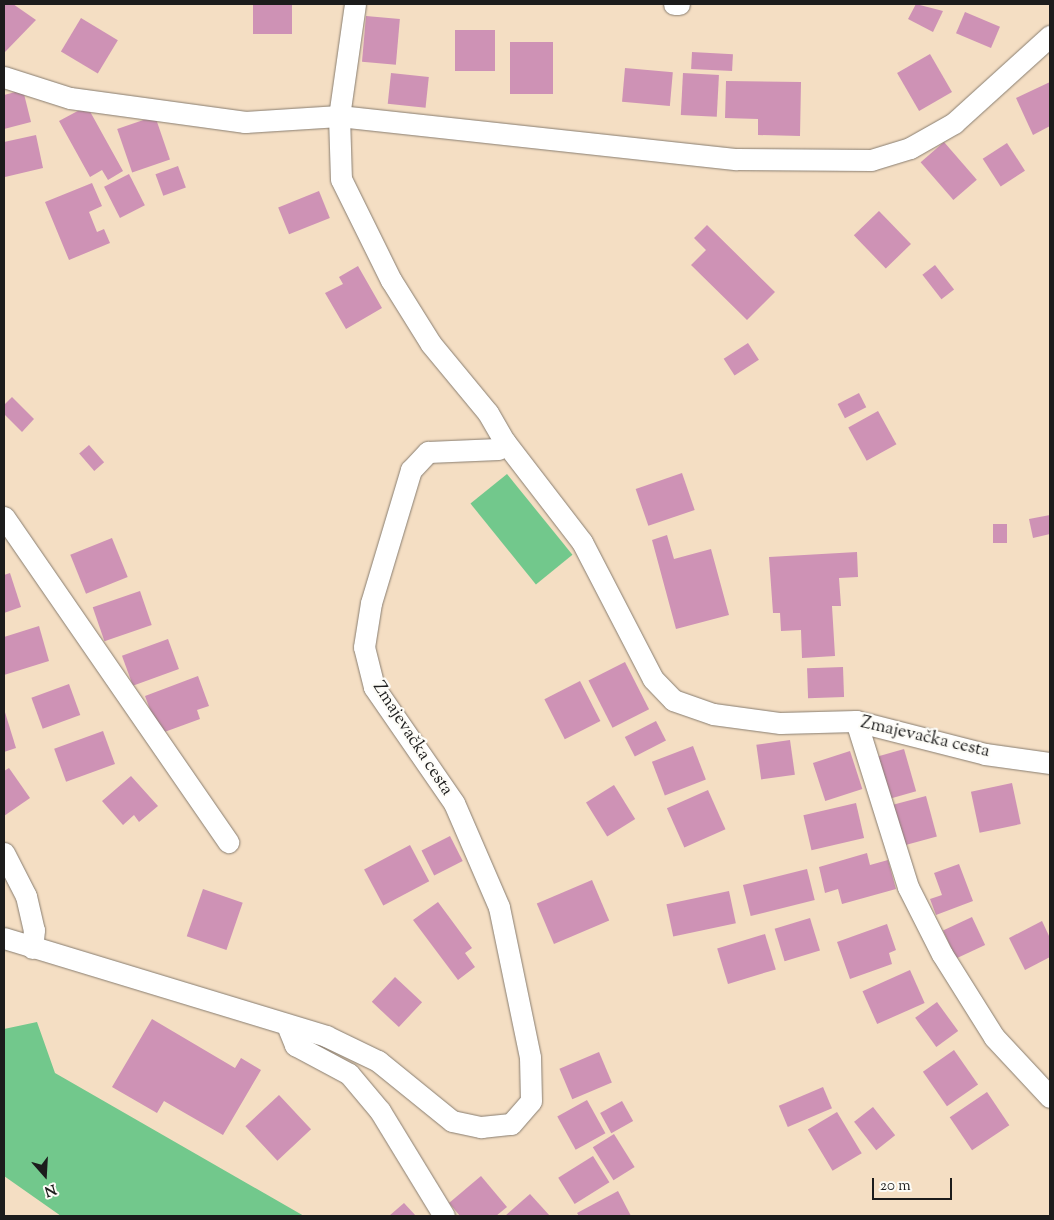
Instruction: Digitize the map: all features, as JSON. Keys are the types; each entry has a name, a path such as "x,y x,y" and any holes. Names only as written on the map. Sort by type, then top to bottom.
{"street":[{"path":"355,4 339,116 341,179 391,280 431,344 488,413 504,442"},
{"path":"674,4 679,4"},
{"path":"4,77 70,98 153,112 245,122 339,116 738,159 872,160 910,148 954,123 1050,36"},
{"name":"Zmajevačka cesta","path":"4,938 326,1036 378,1061 452,1121 480,1127 511,1124 531,1101 530,1057 498,906 454,803 374,687 364,647 371,603 412,470 428,452 498,449 504,442 582,542 653,679 673,700 713,714 780,723 856,721 985,754 1050,763"},
{"path":"4,517 228,842"},
{"path":"856,721 908,887 942,954 994,1037 1050,1097"},
{"path":"4,853 26,896 34,930 32,948"},
{"path":"287,1025 295,1045 349,1074 380,1111 444,1216"}],"green space":[{"path":"507,474 572,555 536,584 470,504"},
{"path":"37,1022 55,1073 304,1216 61,1216 4,1176 4,1029"}],"building":[{"path":"4,4 13,4 36,20 4,53"},
{"path":"253,4 292,4 292,34 253,34"},
{"path":"916,4 943,11 933,32 908,19"},
{"path":"965,12 1000,27 991,48 956,33"},
{"path":"366,16 400,19 396,65 362,62"},
{"path":"81,18 118,40 98,74 61,51"},
{"path":"455,30 495,30 495,71 455,71"},
{"path":"510,42 553,42 553,94 510,94"},
{"path":"692,52 733,54 732,71 691,69"},
{"path":"930,54 952,92 919,111 897,73"},
{"path":"625,68 673,72 670,106 622,102"},
{"path":"391,73 429,77 426,108 388,104"},
{"path":"683,73 719,75 717,117 681,115"},
{"path":"726,81 801,82 800,136 758,135 758,119 725,118"},
{"path":"1050,82 1050,126 1033,135 1016,98"},
{"path":"23,90 31,122 4,129 4,95"},
{"path":"87,106 123,171 108,180 102,170 90,177 59,121"},
{"path":"155,116 170,159 132,173 117,129"},
{"path":"36,135 43,168 5,177 4,142"},
{"path":"944,142 977,180 953,200 921,162"},
{"path":"1007,143 1025,171 1001,186 983,159"},
{"path":"178,166 186,188 163,196 155,174"},
{"path":"129,174 145,205 120,218 104,187"},
{"path":"92,183 102,206 89,212 97,232 104,229 110,243 69,260 45,202"},
{"path":"319,191 330,218 289,234 278,207"},
{"path":"879,211 911,244 886,268 854,235"},
{"path":"707,225 775,292 747,320 691,265 706,250 694,238"},
{"path":"935,265 954,289 941,299 922,275"},
{"path":"358,266 382,308 346,329 325,293 343,284 339,277"},
{"path":"748,343 759,360 735,376 724,359"},
{"path":"859,393 866,407 845,418 838,404"},
{"path":"12,397 34,419 22,432 4,414 4,405"},
{"path":"878,411 896,444 867,461 848,427"},
{"path":"89,445 104,462 94,471 79,454"},
{"path":"682,473 695,510 648,526 636,489"},
{"path":"1050,515 1050,534 1033,538 1029,519"},
{"path":"993,524 1007,524 1007,543 993,543"},
{"path":"667,535 674,559 711,549 729,615 676,629 652,540"},
{"path":"112,538 128,577 86,594 70,555"},
{"path":"857,552 858,577 839,578 841,606 832,606 835,656 802,658 801,630 781,631 780,613 773,613 769,557"},
{"path":"10,573 21,607 4,613 4,575"},
{"path":"140,591 152,625 104,641 93,607"},
{"path":"39,626 49,661 4,675 4,637"},
{"path":"168,639 179,669 133,686 122,656"},
{"path":"625,662 649,709 613,728 588,681"},
{"path":"843,667 844,697 808,698 807,668"},
{"path":"198,676 209,706 197,710 200,719 159,734 145,696"},
{"path":"580,681 600,721 565,739 544,699"},
{"path":"69,684 80,715 43,729 31,698"},
{"path":"4,709 16,748 4,752"},
{"path":"656,721 666,741 635,756 625,737"},
{"path":"103,731 115,764 66,782 54,749"},
{"path":"790,740 795,775 761,779 756,745"},
{"path":"693,746 706,780 665,795 652,762"},
{"path":"904,749 916,791 885,800 873,758"},
{"path":"850,751 862,789 825,801 813,763"},
{"path":"9,768 30,798 4,816 4,771"},
{"path":"131,776 158,806 139,822 134,815 123,825 102,801"},
{"path":"1012,783 1021,824 980,833 971,792"},
{"path":"614,785 635,819 607,836 586,802"},
{"path":"708,790 725,829 684,848 667,808"},
{"path":"926,796 937,837 900,846 889,806"},
{"path":"856,803 864,838 811,850 803,815"},
{"path":"450,836 463,861 434,875 421,851"},
{"path":"410,845 429,881 383,906 364,869"},
{"path":"867,853 870,865 888,860 896,889 842,904 838,889 825,893 819,867"},
{"path":"959,864 973,901 936,915 930,899 942,895 934,873"},
{"path":"807,869 815,900 751,916 743,885"},
{"path":"592,880 609,921 554,944 537,903"},
{"path":"203,889 243,903 226,950 187,936"},
{"path":"729,891 736,923 673,937 666,904"},
{"path":"438,902 472,948 465,953 475,967 458,980 413,920"},
{"path":"972,917 985,945 956,959 943,931"},
{"path":"810,918 820,951 785,961 775,929"},
{"path":"1042,921 1050,938 1050,957 1025,970 1009,938"},
{"path":"887,924 896,950 889,953 892,964 850,979 837,942"},
{"path":"765,934 776,969 728,984 717,949"},
{"path":"910,970 925,1003 877,1024 862,991"},
{"path":"395,977 422,1002 399,1027 372,1002"},
{"path":"937,1002 958,1031 936,1047 915,1018"},
{"path":"152,1019 235,1068 241,1058 261,1070 223,1135 164,1101 157,1113 112,1087"},
{"path":"954,1050 978,1084 947,1106 923,1072"},
{"path":"599,1052 612,1082 572,1099 559,1069"},
{"path":"823,1087 832,1108 788,1127 779,1106"},
{"path":"987,1092 1009,1125 972,1150 950,1117"},
{"path":"279,1095 311,1129 277,1161 245,1126"},
{"path":"587,1100 605,1133 576,1150 557,1116"},
{"path":"622,1101 633,1121 611,1133 600,1113"},
{"path":"873,1107 895,1135 876,1150 854,1122"},
{"path":"837,1112 862,1153 833,1171 808,1130"},
{"path":"614,1134 635,1167 613,1180 593,1147"},
{"path":"593,1156 609,1182 575,1204 558,1178"},
{"path":"481,1176 507,1207 496,1216 460,1216 449,1203"},
{"path":"618,1191 631,1216 579,1216 577,1213"},
{"path":"530,1194 550,1216 505,1216"},
{"path":"404,1203 416,1216 389,1216"}]}
